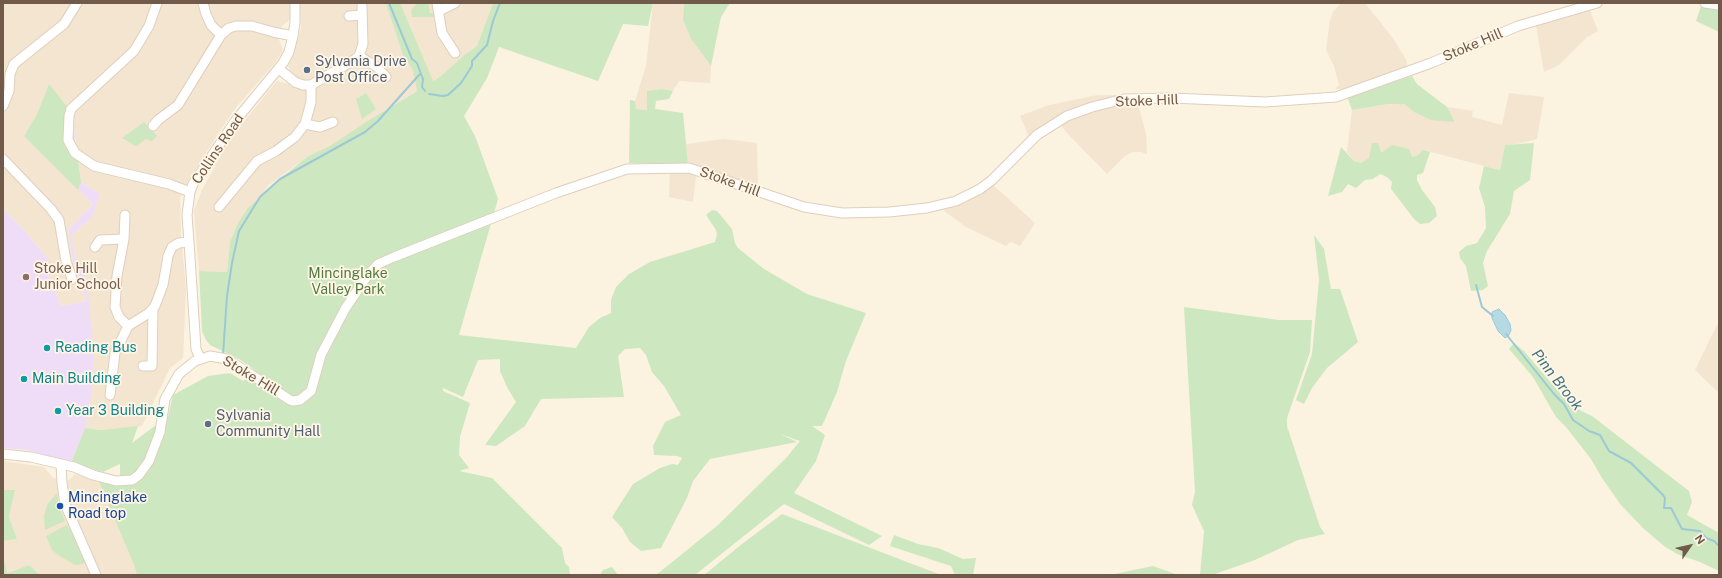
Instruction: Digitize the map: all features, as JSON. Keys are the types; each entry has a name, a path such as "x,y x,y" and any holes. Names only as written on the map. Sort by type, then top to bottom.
{"street":[{"path":"3,106 9,90 10,74 14,64 64,24 77,3"},
{"path":"157,3 149,26 134,51 71,109 69,116 68,140 75,153 94,166 169,184 190,192"},
{"path":"203,3 206,14 212,25 221,35"},
{"name":"Collins Road","path":"200,358 196,349 187,215 190,192 193,184 236,120 279,69 289,52 295,22 295,3"},
{"path":"454,53 442,33 438,7 455,3"},
{"name":"Stoke Hill","path":"200,358 210,356 223,358 290,400 300,400 311,391 321,355 345,309 367,276 378,264 556,193 627,170 689,168 804,207 842,213 889,212 926,208 956,201 980,189 992,180 1037,135 1067,116 1092,107 1124,100 1170,98 1265,102 1336,97 1431,63 1518,26 1597,3"},
{"path":"1705,3 1719,6"},
{"path":"279,69 295,82 303,85 311,85 359,56 363,44 362,11 349,16"},
{"path":"150,114 155,123 178,105 221,35 230,28 243,25 252,26 293,36"},
{"path":"359,56 368,60 382,76"},
{"path":"219,206 257,161 276,151 289,141 305,124 311,102 311,85"},
{"path":"305,124 320,127 333,122"},
{"path":"3,159 51,209 62,218 66,261 72,279"},
{"path":"125,215 124,239 117,276 115,307 119,317 128,326"},
{"path":"101,230 97,243 124,239"},
{"path":"143,366 152,366 154,309 163,285 168,256 172,247 179,243 189,242"},
{"path":"110,395 115,353 128,326 154,309"},
{"path":"3,454 31,457 74,467 93,475 116,481 132,480 139,475 149,461 160,432 166,399 169,392 180,374 188,366 200,358"},
{"path":"61,464 65,504 96,575"}],"shaded area":[{"path":"3,3 290,3 291,18 281,27 278,37 283,50 275,63 237,106 189,180 180,197 181,237 186,289 183,358 170,368 142,426 101,430 85,428 92,391 87,284 89,283 75,255 72,235 92,217 100,194 81,182 72,114 49,84 37,114 24,136 93,204 68,230 72,256 86,301 61,306 47,272 48,259 23,229 3,209"},
{"path":"300,3 493,3 477,46 464,55 441,76 330,146 308,156 269,185 238,223 230,242 227,272 199,271 194,211 202,190 231,137 277,81 288,84 295,76 290,71 288,66 301,29"},
{"path":"653,3 684,3 683,20 691,39 711,66 710,83 679,81 673,91 662,89 647,110 636,109 635,101 646,66"},
{"path":"1341,3 1365,3 1392,37 1407,61 1407,68 1347,90 1335,89 1339,85 1334,66 1326,50 1330,20 1333,12"},
{"path":"1589,8 1598,31 1587,37 1559,65 1544,72 1536,25"},
{"name":"Stoke Hill Junior School","path":"49,84 72,114 81,182 100,194 92,217 72,235 75,255 89,283 87,284 94,355 92,391 85,428 71,463 27,450 3,448 3,209 23,229 48,259 47,272 61,306 86,301 72,256 68,230 93,204 24,136 37,114"},
{"path":"1509,93 1544,97 1537,139 1517,144 1505,145 1500,170 1423,150 1418,155 1412,157 1381,153 1361,163 1354,161 1347,152 1352,110 1389,104 1404,104 1414,112 1455,122 1447,107 1473,111 1472,117 1502,125"},
{"path":"1098,95 1118,95 1118,107 1138,104 1146,134 1147,154 1133,152 1125,156 1107,174 1067,133 1056,119 1029,137 1020,116 1049,105"},
{"path":"724,139 757,143 758,190 688,164 686,144"},
{"path":"670,170 693,172 696,175 693,202 669,197"},
{"path":"993,185 1035,223 1020,246 1010,242 1006,246 966,227 943,210 967,202"},
{"path":"1719,321 1719,393 1695,370"},
{"path":"3,461 44,467 53,478 69,480 75,474 99,482 137,575 40,575 29,565 6,573 3,557 3,541 17,539 9,517 15,490 3,490"}],"green space":[{"name":"Mincinglake Valley Park","path":"386,3 400,3 433,81 477,46 493,3 653,3 648,26 623,24 598,81 499,47 487,78 464,116 475,136 498,199 459,335 576,348 589,327 600,318 611,313 611,300 616,287 629,274 650,262 715,242 717,234 716,230 706,215 712,210 717,211 732,229 735,243 738,248 764,269 807,294 866,313 846,361 837,392 822,426 812,426 825,435 816,461 794,493 882,536 869,545 784,504 695,575 656,575 718,525 787,457 800,441 780,434 797,442 710,459 693,481 687,498 661,548 641,551 630,542 622,528 612,517 633,484 660,468 672,464 678,465 682,458 677,456 654,455 653,446 665,422 681,415 664,386 652,372 646,355 640,348 625,349 618,356 624,397 541,399 525,426 496,446 485,445 516,402 500,371 500,359 478,360 463,397 443,388 443,391 470,403 460,437 459,455 469,468 459,471 492,478 562,548 565,563 569,567 570,575 137,575 99,482 117,484 120,474 120,464 103,472 71,463 85,428 101,430 138,426 132,443 168,416 173,395 208,376 230,373 243,381 246,378 292,405 252,368 239,359 210,345 206,340 202,331 199,271 227,272 230,242 238,223 248,208 280,179 308,156 330,146 417,91 413,70 403,55"},
{"path":"417,3 428,3 430,13 435,13 436,17 412,17 411,10"},
{"path":"684,3 730,3 721,17 711,66 691,39 683,20"},
{"path":"1701,6 1719,8 1719,32 1696,21"},
{"path":"1412,76 1417,84 1447,107 1455,122 1431,120 1414,112 1404,104 1389,104 1352,110 1348,99 1353,94"},
{"path":"49,84 69,109 66,117 78,160 81,182 78,190 24,136 37,114"},
{"path":"662,89 673,91 669,99 656,101 655,109 683,113 688,164 629,163 630,100 635,101 636,109 647,110 647,91"},
{"path":"366,93 376,109 362,119 356,99"},
{"path":"144,122 157,136 152,141 146,139 136,146 122,138"},
{"path":"1372,143 1378,143 1381,153 1392,145 1409,149 1412,157 1418,155 1423,150 1430,152 1423,173 1417,175 1417,180 1422,190 1435,207 1437,216 1429,223 1420,224 1414,219 1391,189 1392,182 1387,177 1380,174 1373,179 1365,180 1356,188 1348,184 1342,192 1328,196 1341,147 1354,161 1361,163 1369,158"},
{"path":"1534,143 1530,180 1514,191 1510,214 1487,251 1483,263 1488,286 1483,290 1471,291 1466,266 1460,258 1459,252 1466,246 1477,243 1486,228 1485,207 1479,188 1484,166 1500,170 1505,145"},
{"path":"1314,235 1324,249 1331,289 1340,289 1358,342 1327,368 1312,388 1304,404 1296,400 1312,354 1319,280"},
{"path":"1184,307 1279,320 1312,320 1310,352 1287,418 1287,426 1320,527 1325,534 1298,540 1255,560 1212,575 1200,575 1204,531 1192,505 1195,492"},
{"path":"1514,343 1524,351 1571,406 1592,416 1689,491 1692,502 1687,515 1719,533 1719,571 1700,562 1677,554 1664,546 1644,529 1621,505 1591,459 1566,427 1556,417 1533,377 1509,349"},
{"path":"3,490 15,490 9,517 17,539 3,541"},
{"path":"57,493 59,507 65,521 45,530 44,516 47,505"},
{"path":"782,514 941,575 704,575"},
{"path":"67,525 80,546 87,563 75,565 52,550 46,536"},
{"path":"894,535 918,544 938,548 963,559 976,558 973,575 955,575 951,566 890,546"},
{"path":"3,557 7,573 29,565 40,575 3,575"},
{"path":"1153,566 1178,575 1110,575"},
{"path":"612,567 618,575 600,575 603,570"}],"water":[{"path":"1499,309 1505,315 1510,324 1511,330 1509,335 1505,338 1498,331 1492,318 1492,312"}],"waterway":[{"path":"389,3 412,59 417,63 421,74"},
{"path":"429,94 443,96 448,95 461,83 472,66 472,61 487,45 493,21 500,3"},
{"path":"223,355 227,296 239,231 260,197 280,179 365,132 378,121 421,74 423,79 422,87 425,91"},
{"name":"Pinn Brook","path":"1476,285 1482,307 1493,316"},
{"name":"Pinn Brook","path":"1506,334 1554,394 1564,404 1573,420 1589,431 1600,435 1609,451 1631,463 1663,495 1665,498 1664,508 1671,508 1682,529 1700,531 1706,538 1714,541 1719,546"}],"place":[{"name":"Sylvania Drive Post Office","path":"307,70"},
{"name":"Stoke Hill Junior School","path":"26,277"},
{"name":"Reading Bus","path":"47,348"},
{"name":"Main Building","path":"24,379"},
{"name":"Year 3 Building","path":"58,411"},
{"name":"Sylvania Community Hall","path":"208,424"},
{"name":"Mincinglake Road top","path":"60,506"}]}
